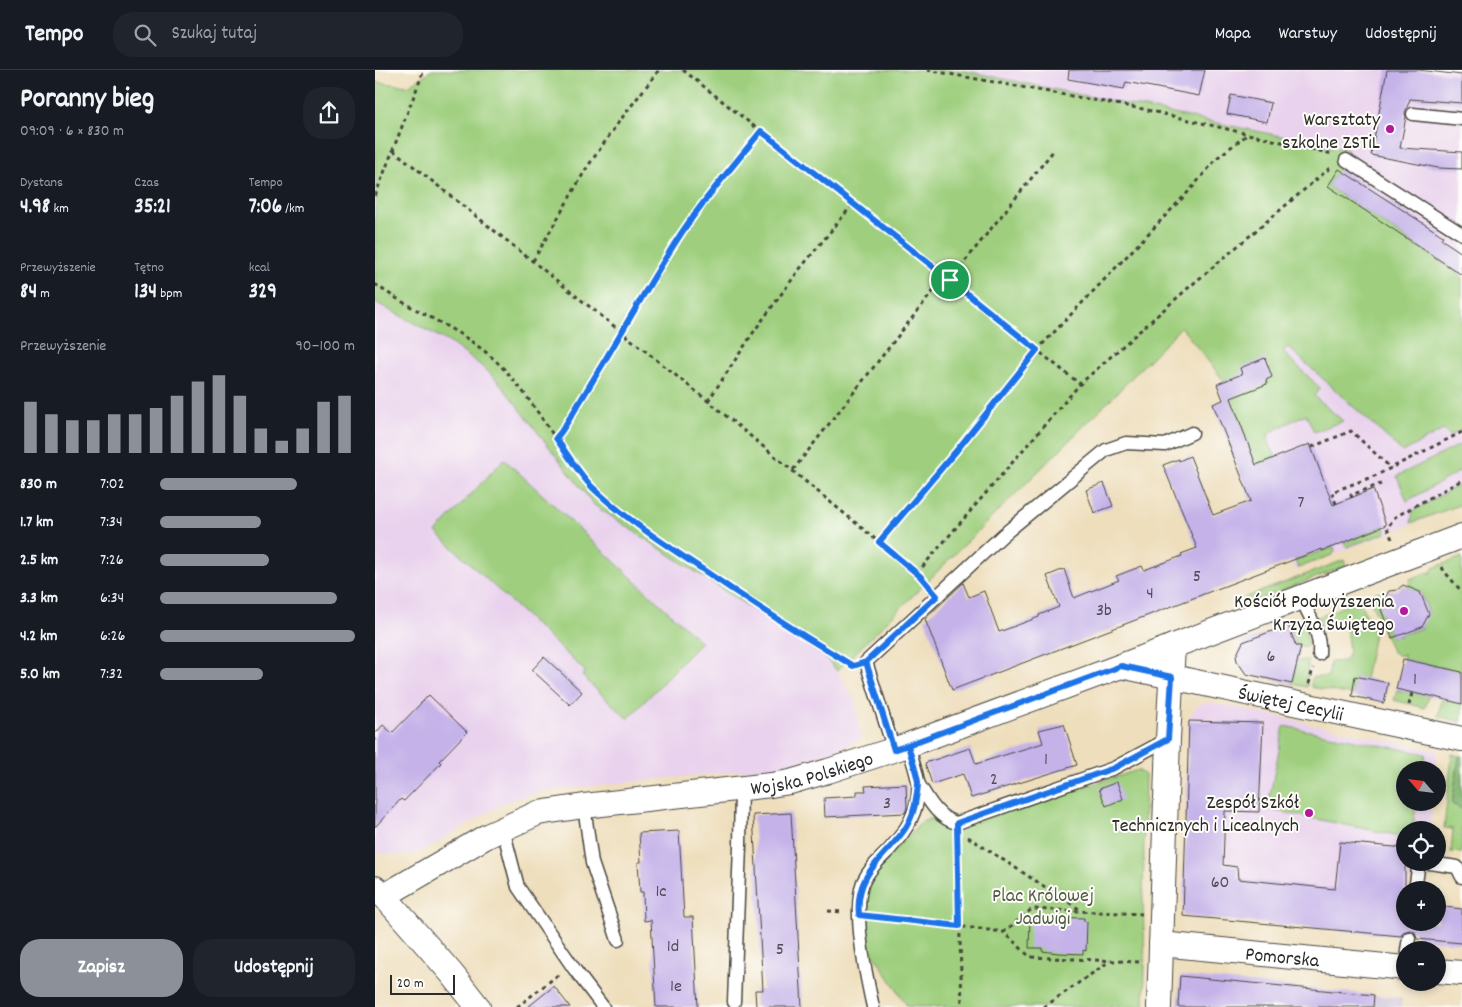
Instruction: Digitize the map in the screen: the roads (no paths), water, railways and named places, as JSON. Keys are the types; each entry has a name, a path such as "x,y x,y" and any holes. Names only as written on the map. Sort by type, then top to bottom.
{"street":[{"name":"Wojska Polskiego","path":"379,892 538,813 791,782 901,747 1121,666 1462,536"},
{"path":"1159,1007 1173,646"},
{"name":"Świętej Cecylii","path":"1121,666 1462,739"},
{"path":"379,892 452,974 477,1007"},
{"name":"Pomorska","path":"1161,944 1396,967"},
{"path":"1446,972 1462,973"}],"lane":[{"path":"1413,114 1462,118"},
{"path":"1345,160 1462,234"},
{"path":"1168,739 1114,768 957,827 941,815 930,803 918,783 866,662 1003,535 1106,450 1126,443 1165,445 1192,434"},
{"path":"1300,597 1319,642 1319,654"},
{"path":"873,1007 866,974 859,915 860,896 867,874 874,864 901,837 910,823 916,807 918,783"},
{"path":"734,1002 741,788"},
{"path":"584,806 592,864 618,940"},
{"path":"503,829 518,887 603,1007"},
{"path":"1446,865 1457,867 1462,877"}],"place":[{"name":"Warsztaty szkolne ZSTiL","path":"1390,129"},
{"name":"Kościół Podwyższenia Krzyża Świętego","path":"1404,611"},
{"name":"Zespół Szkół Technicznych i Licealnych","path":"1309,813"}],"park label":[{"name":"Plac Królowej Jadwigi","path":"1043,906"}]}
